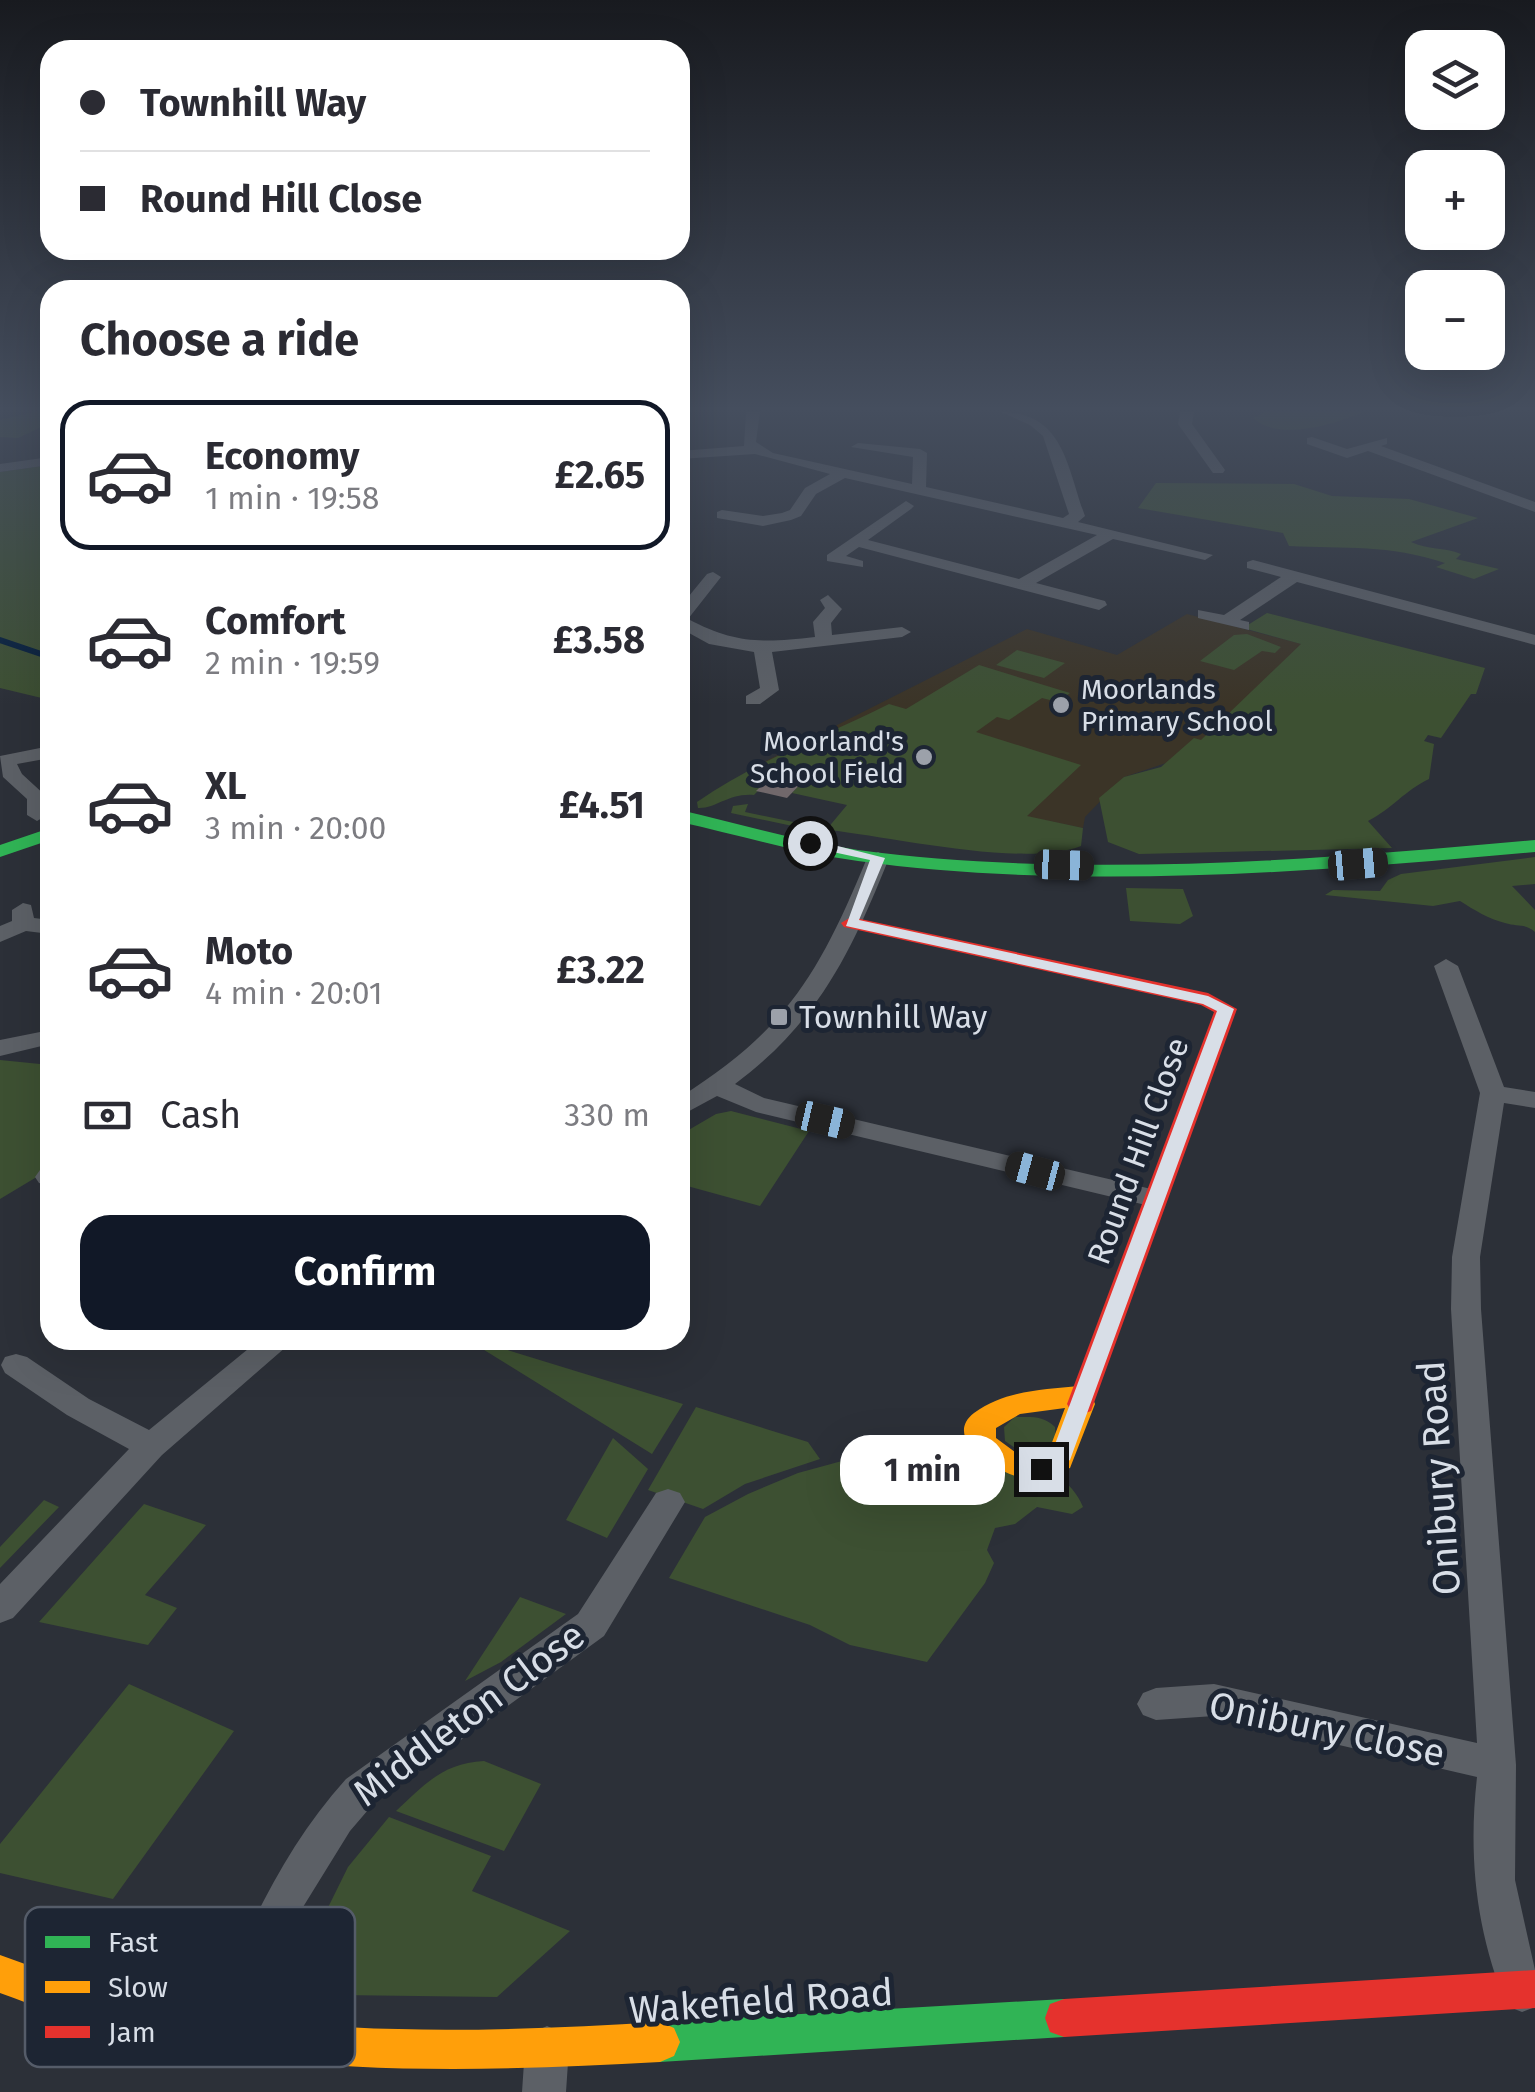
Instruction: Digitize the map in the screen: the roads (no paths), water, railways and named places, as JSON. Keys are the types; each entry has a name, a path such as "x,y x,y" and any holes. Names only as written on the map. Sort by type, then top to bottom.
{"street":[{"path":"722,515 764,521 786,517 798,510"},
{"path":"857,564 833,558 901,510"},
{"path":"1009,510 1205,555"},
{"path":"1066,522 1077,516 1075,510"},
{"path":"1023,584 1112,534"},
{"path":"858,542 1071,593 1099,604"},
{"path":"1253,566 1535,640"},
{"path":"690,613 714,574"},
{"path":"1204,614 1235,623 1294,576"},
{"path":"824,642 822,622 837,607"},
{"path":"690,628 715,640 762,648 883,642 902,632"},
{"path":"753,700 770,690 762,648"},
{"path":"40,754 3,762 13,777 37,798 40,809"},
{"path":"690,818 878,858 1143,868 1358,864 1535,846"},
{"path":"0,851 40,826"},
{"path":"690,1102 774,1044 806,1008 851,922 878,858"},
{"path":"0,935 23,917 40,923"},
{"name":"Round Hill Close","path":"851,922 1208,1000 1226,1009 1079,1396"},
{"name":"Onibury Road","path":"1446,966 1493,1093 1466,1257 1466,1309 1497,1765 1492,1809 1499,1918 1503,1944 1528,1990"},
{"path":"0,1048 40,1039"},
{"path":"717,1086 756,1104 1154,1198"},
{"path":"1493,1093 1535,1100"},
{"path":"0,1608 151,1446 267,1350"},
{"path":"16,1365 78,1408 151,1446"},
{"name":"Middleton Close","path":"279,1907 287,1888 337,1814 360,1790 591,1625 668,1502"},
{"name":"Onibury Close","path":"1156,1704 1214,1700 1497,1765"},
{"name":"Wakefield Road","path":"0,1974 25,1983"},
{"name":"Wakefield Road","path":"355,2046 547,2048 1528,1990"},
{"path":"544,2092 547,2048"}],"waterway":[{"path":"0,640 40,654"}],"place":[{"name":"Moorlands Primary School","path":"1061,705"},
{"name":"Moorland's School Field","path":"924,757"},
{"name":"Townhill Way","path":"779,1017"}]}
